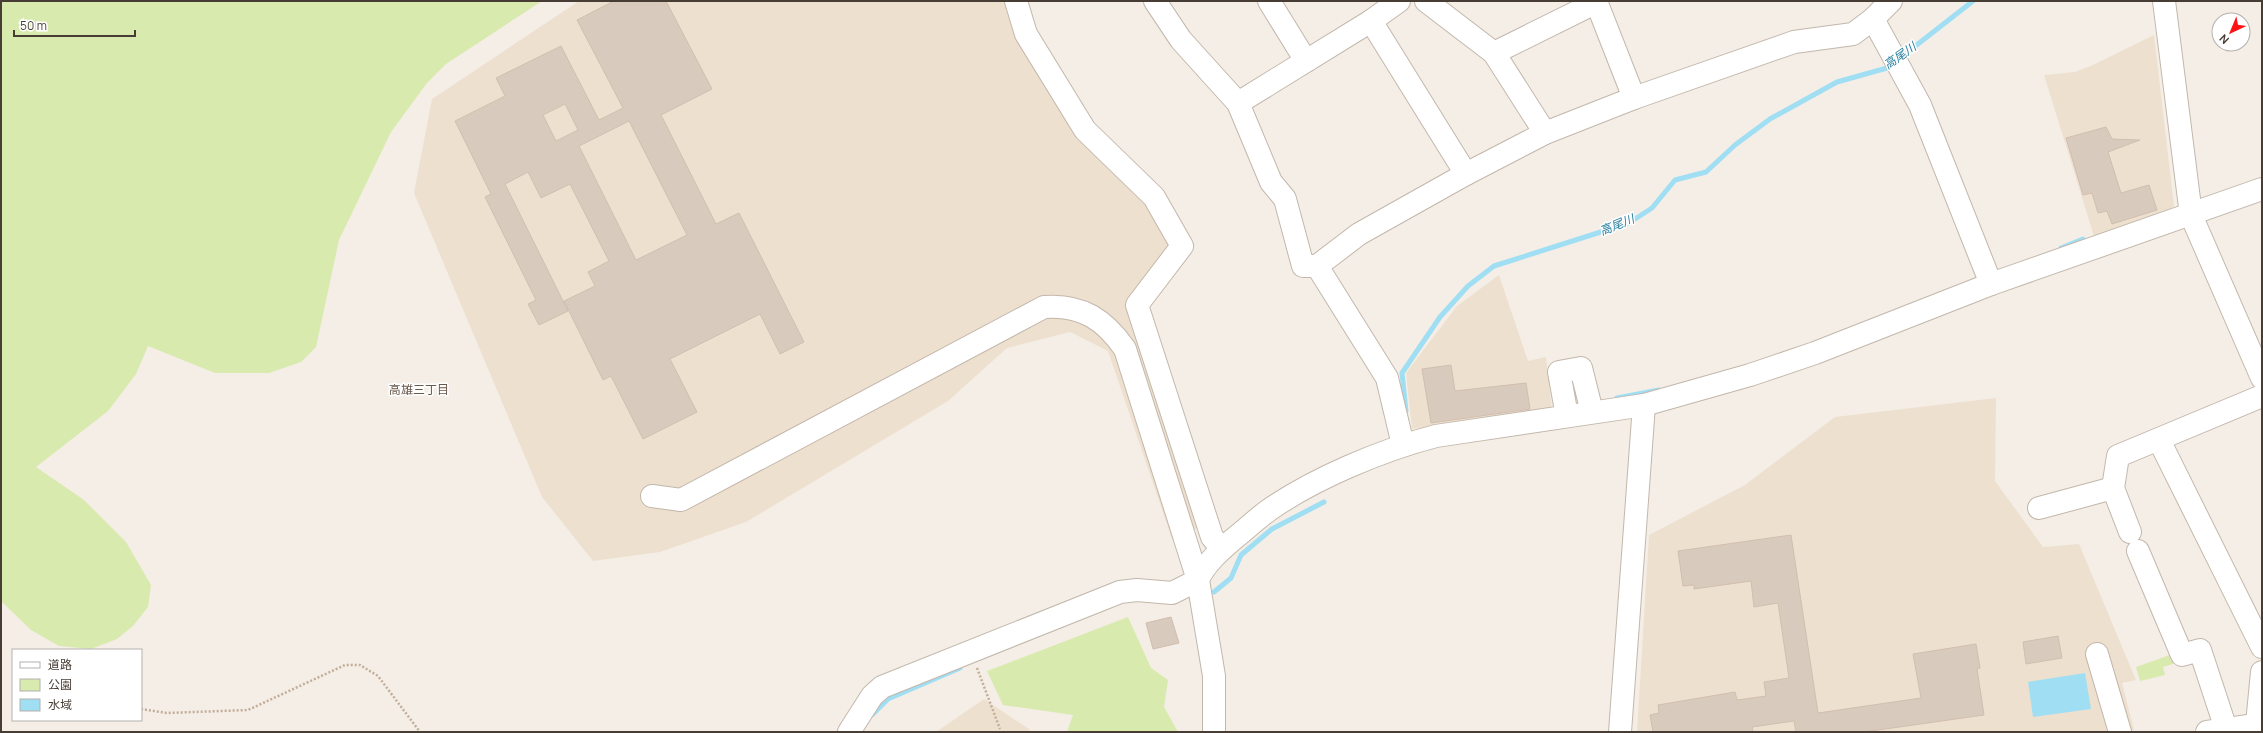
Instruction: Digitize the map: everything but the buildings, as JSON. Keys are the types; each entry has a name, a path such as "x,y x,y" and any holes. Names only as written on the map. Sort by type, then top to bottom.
{"street":[{"path":"1016,1 1026,34 1085,130 1154,197 1182,246 1136,305 1212,537 1222,549"},
{"path":"1155,1 1181,40 1238,103 1271,182 1285,199 1303,266 1317,266 1359,234 1466,174 1545,133 1634,98 1794,42 1853,34 1873,19 1892,1"},
{"path":"1269,1 1306,60"},
{"path":"1238,103 1371,21 1399,1"},
{"path":"1426,1 1494,53 1545,133"},
{"path":"1494,53 1597,1 1634,98"},
{"path":"2164,1 2191,215 2262,378"},
{"path":"1873,19 1920,105 1991,284"},
{"path":"1371,21 1466,174"},
{"path":"849,732 872,696 882,687 1120,592 1137,590 1172,593 1198,580 1204,570 1222,549 1269,510 1313,484 1402,445 1436,436 1644,405 1750,375 1815,353 1991,284 2262,189"},
{"path":"1317,266 1387,378 1402,445"},
{"path":"652,496 681,500 1044,307 1068,307 1099,320 1113,332 1125,350 1198,580 1214,676 1214,732"},
{"path":"1567,416 1559,372 1581,368 1592,412"},
{"path":"2262,396 2118,456 2113,488 2134,542 2182,655 2200,650 2216,731 2260,724 2262,672"},
{"path":"1620,732 1644,405"},
{"path":"2159,440 2262,646"},
{"path":"2038,508 2113,488"},
{"path":"2097,654 2120,732"}],"path":[{"path":"971,651 1000,729"},
{"path":"142,709 167,713 248,710 345,665 360,665 378,676 420,732"}],"shaded area":[{"path":"579,1 1004,1 1011,25 1078,138 1144,194 1174,244 1127,304 1200,527 1172,539 1108,351 1070,332 1007,348 948,401 746,522 660,552 593,561 542,497 414,193 432,99"},
{"path":"2154,35 2174,206 2171,209 2094,236 2044,75 2075,72 2093,65"},
{"path":"1499,275 1528,361 1546,357 1552,411 1412,429 1406,373 1457,306"},
{"path":"1996,398 1995,481 2043,547 2079,544 2136,680 2122,683 2134,730 2118,732 1637,732 1649,535 1745,485 1835,417"},
{"path":"984,699 1029,729 1030,732 936,732"}],"green space":[{"path":"1,1 542,1 446,64 427,83 391,132 339,240 316,347 301,362 269,373 215,373 148,346 136,374 108,411 36,467 84,500 126,542 151,585 148,607 133,626 117,639 91,649 59,646 31,630 1,601"},
{"path":"1128,617 1151,668 1168,680 1164,707 1178,732 1067,732 1073,715 1003,705 987,671"},
{"path":"2173,654 2176,663 2163,667 2165,675 2140,681 2136,667"}],"water":[{"path":"2085,673 2091,709 2033,717 2028,682"}],"waterway":[{"name":"高尾川","path":"1900,58 1973,1"},
{"name":"高尾川","path":"1406,411 1402,373 1440,317 1468,286 1494,266 1629,223 1652,208 1675,180 1706,172 1735,145 1770,119 1837,82 1887,68 1892,64"},
{"path":"2061,248 2083,239"},
{"path":"1617,398 1659,390"},
{"path":"1214,592 1231,578 1241,555 1272,529 1324,502"},
{"path":"873,714 888,699 960,668"}],"district":[{"name":"高雄三丁目","path":"419,390"}]}
